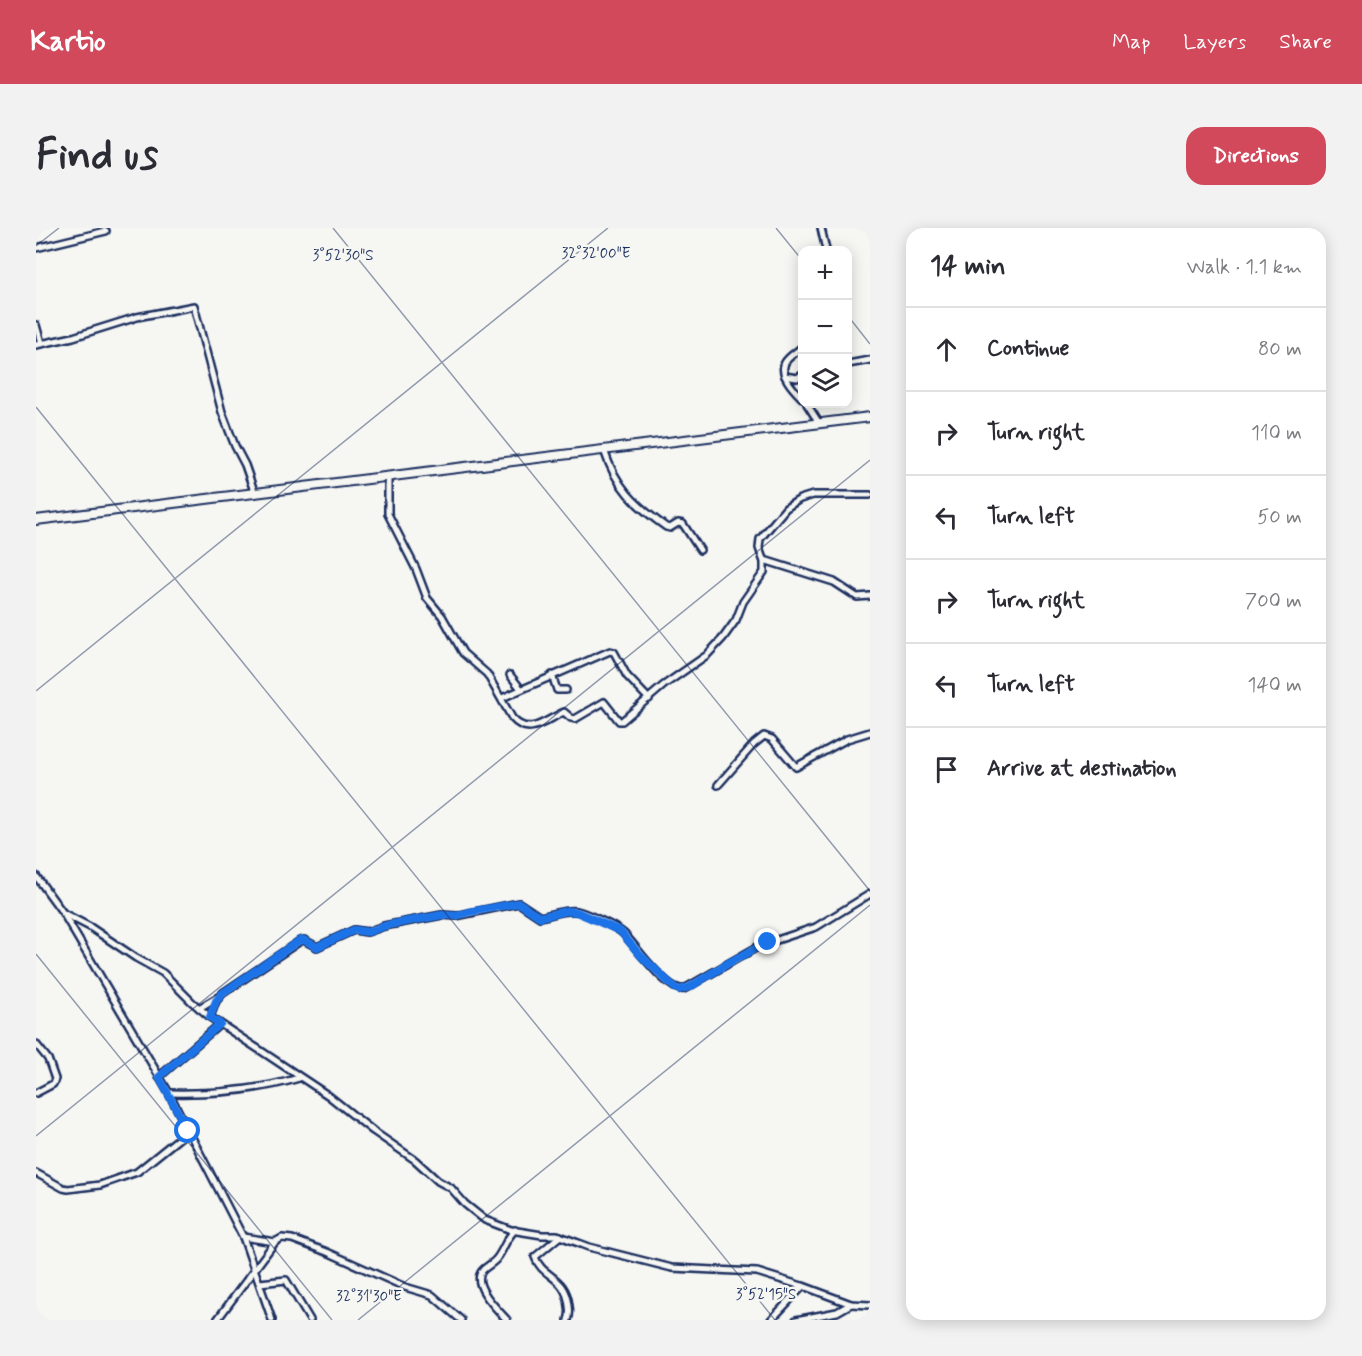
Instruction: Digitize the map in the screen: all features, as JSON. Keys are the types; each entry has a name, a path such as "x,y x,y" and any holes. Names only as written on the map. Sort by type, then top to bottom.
{"main road":[{"path":"36,520 870,417"}],"street":[{"path":"821,228 825,246"},
{"path":"36,248 106,231"},
{"path":"36,325 39,344 73,338 137,317 194,306 222,412 255,494"},
{"path":"798,350 785,361 785,376 798,394"},
{"path":"852,362 870,360"},
{"path":"785,376 798,377"},
{"path":"810,408 819,423"},
{"path":"604,450 629,498 666,527 670,528 678,523 683,524 700,550"},
{"path":"388,478 388,514 428,598 442,616 460,650 481,667 515,722 530,727 540,726 563,712 574,719 603,702 621,721 660,688 708,655 723,638 736,620 743,602 764,572 764,560 759,548 760,539 786,508 813,495 870,495"},
{"path":"764,560 834,582 857,597 870,596"},
{"path":"502,698 521,688 613,651 627,675 649,699"},
{"path":"510,675 521,688"},
{"path":"552,675 556,690 567,690"},
{"path":"718,785 754,744 764,736 772,739 796,766 851,737 870,732"},
{"path":"36,876 63,913 169,1093 243,1237 272,1320"},
{"path":"199,1008 300,940 317,947 354,930 368,932 388,925 442,915 456,916 519,903 540,917 567,911 577,912 620,931 640,955 679,990 690,987 759,946 816,927 870,894"},
{"path":"63,913 90,927 162,973 210,1017 329,1096 370,1129 415,1160 438,1181 451,1188 478,1216 491,1223 515,1230 560,1236 589,1247 672,1268 757,1272 806,1286 851,1304 870,1305"},
{"path":"210,1017 220,996"},
{"path":"159,1077 220,1024"},
{"path":"36,1044 48,1059 55,1079 53,1084 36,1093"},
{"path":"169,1093 200,1094 265,1088 299,1078"},
{"path":"36,1173 68,1189 119,1180 141,1170 188,1131"},
{"path":"507,1320 483,1291 480,1278 482,1271 495,1260 515,1230"},
{"path":"560,1236 535,1257 539,1265 564,1287 569,1301 570,1315 567,1320"},
{"path":"243,1237 275,1242 285,1238 302,1242 405,1287 432,1295 461,1320"},
{"path":"218,1320 275,1242"},
{"path":"260,1283 286,1280 310,1320"},
{"path":"771,1320 802,1286"},
{"path":"796,1320 837,1312 851,1304"}],"route":[{"path":"188,1131 159,1077 220,1024 210,1017 220,996 300,940 317,947 354,930 368,932 388,925 442,915 456,916 519,903 540,917 567,911 577,912 620,931 640,955 679,990 690,987 768,942"}]}
